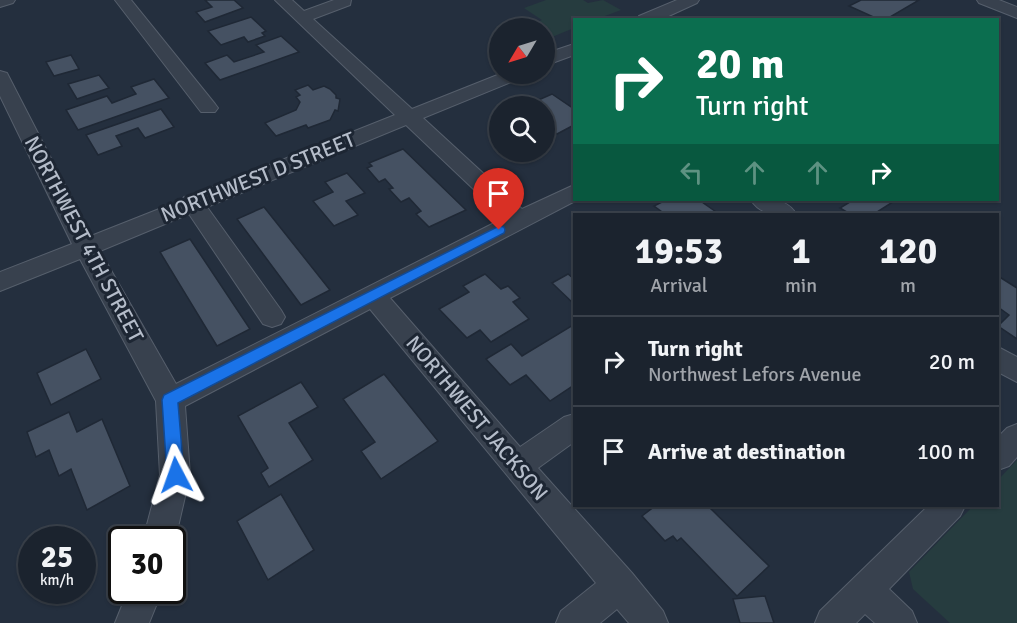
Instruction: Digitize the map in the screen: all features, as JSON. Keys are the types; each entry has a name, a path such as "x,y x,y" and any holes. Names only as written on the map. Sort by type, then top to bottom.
{"street":[{"path":"0,2 7,0"},
{"path":"123,0 208,108"},
{"path":"283,0 412,117 520,220"},
{"path":"302,17 344,2 342,0"},
{"path":"650,18 692,0"},
{"path":"985,0 1017,13"},
{"path":"555,62 573,50"},
{"name":"NORTHWEST 4TH STREET","path":"0,78 85,246 170,400"},
{"name":"NORTHWEST D STREET","path":"0,282 192,202 491,84"},
{"path":"163,526 176,475 170,400 573,193"},
{"path":"764,201 782,213"},
{"path":"192,202 273,317"},
{"name":"NORTHWEST JACKSON","path":"373,295 651,623"},
{"path":"999,359 1017,371"},
{"path":"518,465 573,427"},
{"path":"999,456 1017,437"},
{"path":"832,623 948,507"},
{"path":"573,623 620,585"},
{"path":"865,590 900,623"},
{"path":"132,623 140,604"}],"green space":[{"path":"546,0 583,0 588,3 603,0 621,10 600,18 573,18 573,28 555,36 555,18 539,18 524,8"},
{"path":"1017,460 1017,623 950,623 913,589 909,572 972,507 999,507 999,479"}],"building":[{"path":"205,0 234,0 243,8 205,22 196,12 212,7"},
{"path":"861,0 919,0 888,18 876,18 849,6"},
{"path":"251,17 266,31 262,33 265,36 248,42 244,37 221,45 208,31"},
{"path":"281,36 299,52 220,80 205,63 227,55 234,62 264,52 256,45"},
{"path":"71,55 79,69 54,76 46,62"},
{"path":"99,75 109,88 77,99 68,84"},
{"path":"154,79 169,98 78,130 66,110 107,96 112,103 136,94 131,87"},
{"path":"308,85 313,90 324,86 330,89 336,98 340,99 338,111 335,110 330,120 308,128 306,125 276,136 265,123 296,110 300,102 296,97 300,95 295,90"},
{"path":"555,96 573,108 573,126 557,134 555,133"},
{"path":"161,109 174,127 145,138 138,128 116,136 122,146 98,155 86,135"},
{"path":"403,149 466,210 429,227 416,214 421,211 409,198 401,202 389,189 393,188 385,179 379,182 367,168 372,166 369,163"},
{"path":"347,173 365,193 346,201 358,215 334,226 313,201 333,192 325,182"},
{"path":"664,201 700,201 718,213 664,213 654,206"},
{"path":"851,201 894,201 876,213 848,213 840,208"},
{"path":"264,207 330,290 301,305 237,219"},
{"path":"190,239 250,329 217,346 160,252"},
{"path":"485,274 501,289 508,286 520,298 513,302 529,319 491,342 480,330 467,338 439,309 469,292 463,286"},
{"path":"568,274 573,278 573,303 552,283"},
{"path":"999,277 1017,288 1017,339 999,327 1009,315 999,308"},
{"path":"573,325 573,386 550,401 526,375 510,385 486,359 511,344 522,356"},
{"path":"86,349 101,379 51,405 37,373"},
{"path":"384,374 438,441 381,479 361,451 375,442 343,399"},
{"path":"301,382 318,407 289,423 313,460 269,487 261,473 268,468 238,416"},
{"path":"69,412 77,432 102,419 130,486 87,510 71,469 59,476 49,450 36,457 27,432"},
{"path":"281,494 314,550 268,580 237,521"},
{"path":"654,507 709,507 769,566 737,596 681,538 677,541 673,536 665,541 642,516"},
{"path":"765,596 774,623 740,623 733,599"}],"route":[{"path":"176,475 170,400 499,230"}]}
